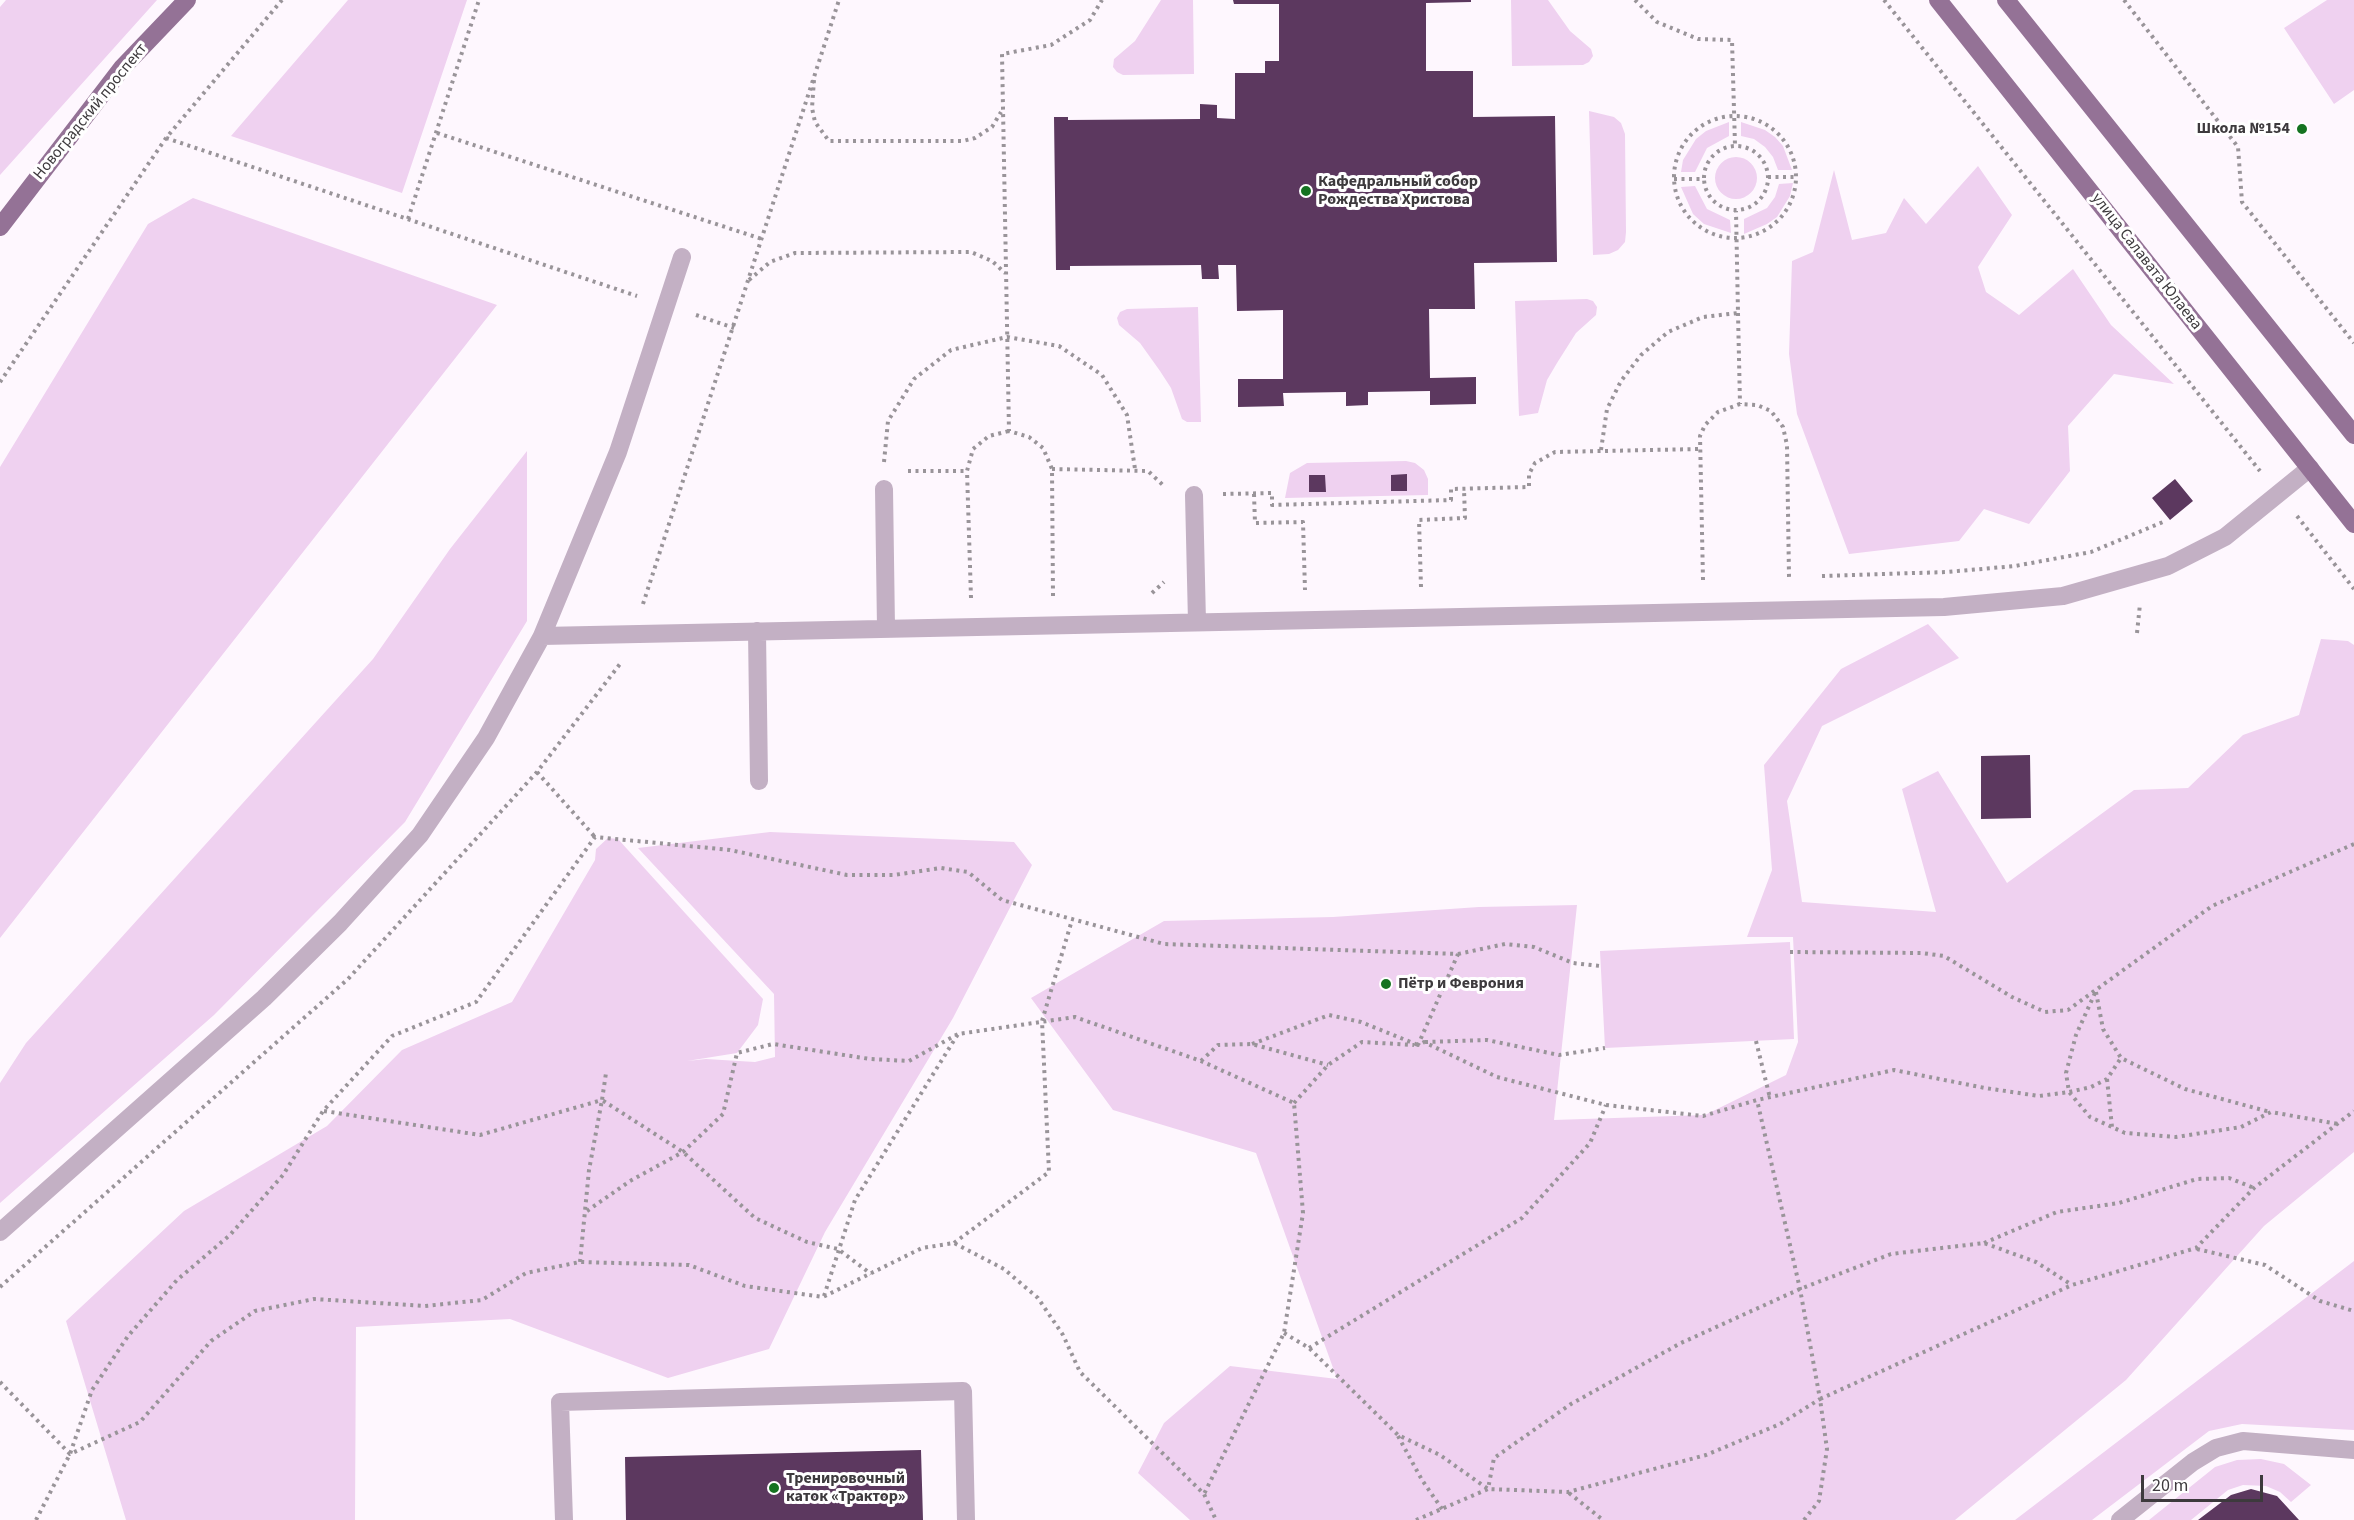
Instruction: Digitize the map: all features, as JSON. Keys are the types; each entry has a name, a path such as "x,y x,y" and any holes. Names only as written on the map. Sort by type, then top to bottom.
{"main road":[{"name":"Новоградский проспект","path":"0,227 122,68 187,0"},
{"name":"улица Салавата Юлаева","path":"1938,0 2354,524"},
{"path":"2006,0 2354,435"}],"lane":[{"path":"0,1232 264,998 340,923 420,836 486,738 542,636 618,452 682,257"},
{"path":"542,636 1944,607 2063,596 2168,566 2225,537 2310,468"},
{"path":"884,480 886,628"},
{"path":"1194,495 1197,622"},
{"path":"757,631 759,781"},
{"path":"564,1520 560,1402 963,1390 966,1520"},
{"path":"2120,1520 2193,1462 2216,1448 2243,1441 2354,1450"}],"path":[{"path":"0,382 166,138 282,0"},
{"path":"408,219 479,0"},
{"path":"1009,431 1002,54 1051,45 1090,20 1102,0"},
{"path":"1635,0 1657,22 1688,35 1698,39 1732,40 1735,145"},
{"path":"1884,0 2354,589"},
{"path":"2124,0 2238,147 2242,202 2354,343"},
{"path":"815,73 812,108 820,133 829,141 963,141 975,138 992,127 1003,110"},
{"path":"1735,116 1754,118 1778,134 1794,158 1797,177 1794,196 1786,213 1772,226 1755,236 1736,238 1717,236 1700,228 1686,214 1677,198 1674,179 1676,160 1685,142 1699,128 1716,119 1735,116"},
{"path":"437,133 762,239"},
{"path":"166,138 734,328"},
{"path":"1735,145 1758,154 1766,165 1768,177 1766,190 1759,201 1748,208 1736,211 1713,202 1706,191 1703,179 1705,166 1712,156 1722,148 1735,145"},
{"path":"1768,177 1797,177"},
{"path":"1674,179 1703,179"},
{"path":"1736,211 1740,404"},
{"path":"749,280 770,262 795,253 971,252 992,261 1005,273"},
{"path":"1601,450 1607,409 1621,381 1641,355 1668,332 1703,317 1738,313"},
{"path":"968,471 884,480 888,421 914,380 951,350 1007,337 1059,346 1102,375 1127,415 1135,469 1052,469"},
{"path":"1703,580 1700,436 1705,425 1718,412 1740,404 1756,405 1771,411 1783,427 1787,446 1789,577"},
{"path":"971,598 968,471 973,450 988,436 1009,431 1029,437 1043,448 1052,469 1053,596"},
{"path":"1194,495 1272,493 1272,504 1451,500 1451,489 1529,487 1529,474 1535,463 1555,452 1699,449"},
{"path":"1421,587 1419,520 1465,518 1464,489"},
{"path":"1254,493 1255,523 1303,522 1305,591"},
{"path":"1811,577 1947,572 2015,566 2091,552 2163,522"},
{"path":"1778,578 1800,577"},
{"path":"1691,580 1714,580"},
{"path":"1410,588 1433,587"},
{"path":"1294,591 1317,590"},
{"path":"1149,595 1196,593"},
{"path":"1042,597 1065,596"},
{"path":"960,599 983,598"},
{"path":"537,772 595,837 730,850 847,875 894,875 941,868 968,872 1002,900 1164,944 1458,954 1505,944 1534,947 1573,963 1600,966"},
{"path":"36,1520 70,1454 92,1390 128,1336 177,1280 230,1235 283,1175 323,1111 392,1036 476,1002 595,837"},
{"path":"1790,952 1922,953 1944,956 2012,997 2045,1011 2068,1010 2096,992 2212,906 2354,844"},
{"path":"70,1454 140,1422 211,1341 255,1311 314,1299 425,1306 482,1300 526,1273 580,1262 689,1265 745,1286 823,1297 922,1248 954,1243 1049,1172 1042,1021 1072,920"},
{"path":"1418,1046 1458,954"},
{"path":"2096,992 2103,1029 2121,1058 2185,1089 2271,1112 2338,1124"},
{"path":"2096,992 2076,1035 2066,1073 2069,1092 2090,1117 2125,1133 2176,1137 2241,1127 2271,1112"},
{"path":"1252,1044 1329,1015 1361,1022 1418,1046"},
{"path":"586,1212 630,1181 683,1152 723,1114 737,1053 773,1044 870,1059 909,1061 958,1034 1075,1017 1201,1061 1294,1103"},
{"path":"823,1297 855,1200 958,1034"},
{"path":"1204,1494 1284,1334 1303,1213 1294,1103 1328,1065 1362,1042 1418,1046 1424,1042 1487,1040 1559,1054 1605,1048"},
{"path":"1756,1041 1770,1098"},
{"path":"1424,1042 1497,1077 1606,1105 1703,1116 1757,1101 1894,1070 2039,1096 2069,1092 2091,1087 2107,1080 2121,1058"},
{"path":"1201,1061 1218,1045 1252,1044 1328,1065"},
{"path":"580,1262 589,1170 606,1072"},
{"path":"2107,1080 2112,1127"},
{"path":"323,1111 480,1135 602,1100 683,1152 755,1218 807,1242 838,1248 871,1274"},
{"path":"1757,1101 1800,1288 1827,1449 1819,1502 1804,1520"},
{"path":"1308,1348 1522,1218 1590,1143 1606,1105"},
{"path":"1416,1520 1488,1489 1568,1492 1706,1455 1780,1424 1820,1399 2072,1285 2196,1248 2254,1188 2354,1111"},
{"path":"1488,1489 1494,1458 1571,1404 1681,1343 1800,1288 1891,1254 1984,1243 2057,1212 2120,1203 2197,1179 2229,1178 2254,1188"},
{"path":"954,1243 1004,1269 1038,1299 1063,1335 1080,1372 1204,1494 1216,1520"},
{"path":"1984,1243 2036,1262 2072,1285"},
{"path":"2196,1248 2265,1265 2320,1301 2354,1311"},
{"path":"1284,1334 1308,1348 1398,1435 1422,1480 1442,1509"},
{"path":"0,1382 70,1454"},
{"path":"1398,1435 1440,1455 1488,1489"},
{"path":"1568,1492 1603,1520"}],"shaded area":[{"path":"6,0 157,0 0,175 0,7"},
{"path":"348,0 467,0 402,193 231,136"},
{"path":"1161,0 1193,0 1194,74 1123,75 1117,72 1113,67 1114,59 1135,41"},
{"path":"1511,0 1548,0 1570,31 1591,49 1593,56 1589,62 1583,65 1512,66"},
{"path":"2327,0 2354,0 2354,90 2334,104 2284,28"},
{"path":"1589,111 1614,117 1621,123 1625,134 1625,242 1618,250 1609,254 1593,255"},
{"path":"1729,122 1729,136 1707,148 1695,172 1681,172 1683,160 1696,139 1706,131"},
{"path":"1741,122 1765,130 1775,137 1783,146 1792,170 1778,170 1773,157 1765,147 1754,139 1741,136"},
{"path":"1736,157 1744,158 1751,163 1756,170 1756,186 1751,193 1744,198 1736,199 1728,198 1721,193 1716,186 1715,178 1716,170 1721,163 1728,158"},
{"path":"1978,166 2012,215 1978,267 1986,292 2019,315 2073,269 2111,325 2174,384 2114,374 2068,426 2070,471 2029,524 1984,509 1959,541 1849,554 1797,414 1789,354 1792,261 1813,252 1834,170 1852,240 1886,233 1904,198 1926,224"},
{"path":"1793,183 1790,196 1777,217 1744,234 1744,219 1767,208 1775,197 1779,184"},
{"path":"1695,186 1707,209 1730,220 1731,233 1704,224 1693,214 1681,187"},
{"path":"193,198 497,305 0,938 0,467 148,224"},
{"path":"1587,299 1593,301 1597,307 1596,315 1576,333 1557,363 1547,380 1538,413 1519,416 1515,301"},
{"path":"1198,307 1201,422 1187,422 1182,419 1171,388 1160,371 1140,343 1119,325 1117,318 1120,312 1127,309"},
{"path":"527,451 527,621 405,822 214,1015 0,1203 0,1083 26,1043 373,659 450,549"},
{"path":"1406,461 1415,463 1424,470 1428,479 1428,495 1285,498 1290,473 1307,463"},
{"path":"1928,624 1959,658 1822,726 1787,801 1802,902 1936,912 1902,789 1938,771 2007,883 2134,790 2188,788 2243,735 2299,715 2321,639 2348,641 2354,645 2354,1152 2264,1226 2126,1380 1955,1520 1190,1520 1138,1473 1164,1423 1230,1366 1337,1379 1256,1153 1113,1110 1031,998 1164,921 1333,917 1479,907 1577,905 1554,1120 1705,1115 1786,1075 1798,1042 1793,937 1747,937 1772,870 1764,765 1841,669"},
{"path":"770,832 1014,842 1032,865 953,1018 825,1232 769,1349 668,1378 510,1319 356,1327 355,1520 126,1520 66,1321 184,1211 327,1126 402,1050 512,1002 595,860 596,849 608,838 618,839 763,999 758,1025 737,1053 687,1061 706,1059 755,1062 775,1057 774,994 638,848"},
{"path":"1790,942 1794,1039 1605,1048 1600,951"},
{"path":"2354,1261 2354,1430 2242,1424 2209,1431 2092,1520 2015,1520"},
{"path":"2261,1459 2284,1464 2311,1485 2291,1502 2280,1492 2266,1486 2243,1485 2228,1490 2191,1520 2149,1520 2215,1467 2237,1460"}],"building":[{"name":"Кафедральный собор Рождества Христова","path":"1233,0 1471,0 1471,2 1426,3 1426,71 1473,71 1473,117 1555,116 1557,262 1474,263 1475,309 1429,309 1430,378 1476,377 1476,404 1430,405 1430,391 1368,392 1368,405 1346,406 1346,392 1283,393 1284,406 1238,407 1238,379 1283,379 1283,310 1237,311 1236,265 1218,265 1219,279 1202,279 1201,265 1070,266 1070,270 1056,270 1054,117 1068,117 1068,120 1200,119 1200,104 1217,105 1217,118 1235,119 1235,73 1265,73 1265,61 1279,61 1279,4 1234,4"},
{"path":"1407,474 1407,491 1391,491 1391,475"},
{"path":"1309,475 1325,475 1326,492 1309,492"},
{"path":"2175,479 2193,501 2170,520 2152,498"},
{"path":"2030,755 2031,818 1981,819 1981,756"},
{"name":"Тренировочный каток «Трактор»","path":"921,1450 923,1520 626,1520 625,1457"},
{"path":"2251,1489 2277,1496 2299,1520 2198,1520 2231,1495"}],"place":[{"name":"Школа №154","path":"2302,129"},
{"name":"Кафедральный собор Рождества Христова","path":"1306,191"},
{"name":"Пётр и Феврония","path":"1386,984"},
{"name":"Тренировочный каток «Трактор»","path":"774,1488"}]}
